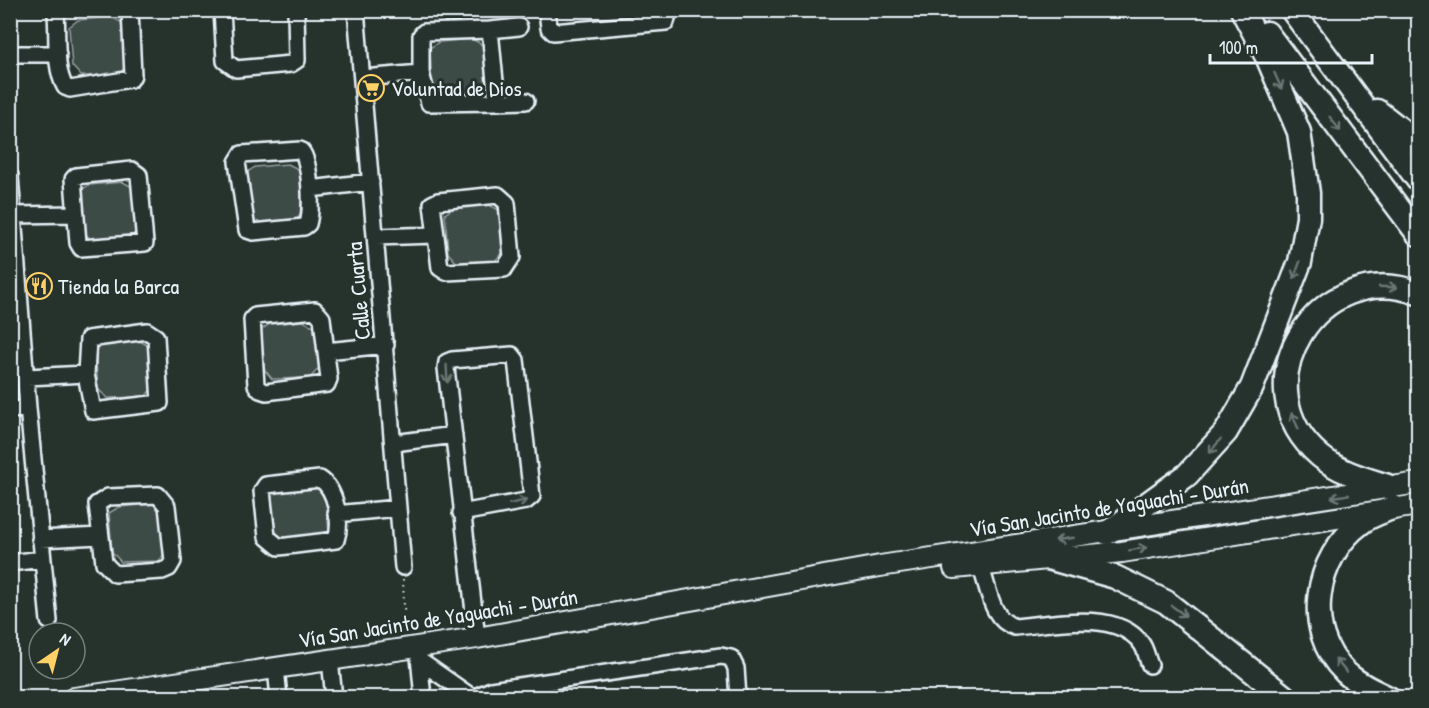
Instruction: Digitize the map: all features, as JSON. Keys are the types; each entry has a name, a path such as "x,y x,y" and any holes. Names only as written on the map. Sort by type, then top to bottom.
{"highway":[{"path":"1107,533 1187,475 1226,432 1252,387 1300,262 1308,218 1308,193 1299,132 1268,59 1242,10"},
{"path":"1249,10 1419,234"},
{"path":"1292,10 1419,180"},
{"path":"1323,52 1365,102 1419,143"},
{"path":"1389,698 1358,682 1335,659 1322,629 1318,599 1328,562 1341,541 1392,497 1342,470 1310,446 1293,417 1286,380 1297,340 1310,321 1330,303 1366,288 1383,286 1419,293"},
{"path":"1048,558 1115,577 1166,602 1286,698"}],"main road":[{"name":"Vía San Jacinto de Yaguachi - Durán","path":"808,580 1122,552 1392,497 1419,483"},
{"name":"Vía San Jacinto de Yaguachi - Durán","path":"74,698 330,660 414,653 477,638 880,566 1107,533 1392,497 1419,505"}],"street":[{"path":"60,10 56,14 58,54 65,87 126,82 133,75 130,10"},
{"path":"222,10 225,61 236,69 291,64 297,60 296,10"},
{"name":"Calle Cuarta","path":"356,10 403,567"},
{"path":"547,10 549,28 553,32 666,22 669,10"},
{"path":"610,10 611,26"},
{"path":"519,27 424,32 419,39 421,73 426,99 434,105 526,101"},
{"path":"490,30 497,102"},
{"path":"10,54 58,54"},
{"path":"363,78 421,73"},
{"path":"300,150 307,158 309,189 309,219 304,227 253,232 245,225 237,162 239,157 243,154 300,150"},
{"path":"132,170 139,175 145,243 81,248 78,243 76,214 73,182 76,176 132,170"},
{"path":"10,176 14,215 13,244 49,621"},
{"path":"309,189 370,182"},
{"path":"498,195 507,203 512,256 504,269 446,272 440,268 434,235 432,204 438,201 498,195"},
{"path":"14,215 76,214"},
{"path":"376,237 434,235"},
{"path":"315,310 322,318 326,351 329,379 327,384 266,392 260,390 256,385 252,320 255,316 315,310"},
{"path":"152,332 156,337 160,403 110,411 93,411 86,374 88,339 152,332"},
{"path":"326,351 386,345"},
{"path":"461,513 526,501 532,496 514,356 452,360 447,363 461,513 477,638"},
{"path":"27,377 86,374"},
{"path":"10,410 28,408"},
{"path":"394,443 454,435"},
{"path":"320,479 332,490 336,514 336,540 279,547 267,537 262,491 266,485 274,483 320,479"},
{"path":"158,495 167,506 173,561 169,568 162,571 115,574 104,563 100,536 97,504 101,499 158,495"},
{"path":"336,514 398,508"},
{"path":"40,539 100,536"},
{"path":"10,563 42,559"},
{"path":"980,565 998,618 1006,625 1015,627 1088,621 1108,625 1127,632 1143,644 1149,666"},
{"path":"414,653 423,698"},
{"path":"414,653 473,698 491,690 721,656 731,658 735,668 738,698"},
{"path":"330,660 334,698"},
{"path":"276,668 279,698"}],"path":[{"path":"403,567 414,653"}],"shaded area":[{"path":"111,17 123,23 127,65 118,75 81,76 72,66 69,27 78,20"},
{"path":"472,39 483,45 487,86 479,96 441,98 432,88 430,48 439,42"},
{"path":"288,164 300,170 304,211 295,221 257,222 251,218 246,173 255,167"},
{"path":"123,182 134,188 138,229 129,239 92,241 83,231 80,191 89,185"},
{"path":"487,204 499,210 503,252 494,262 457,263 448,253 445,214 454,208"},
{"path":"303,321 315,327 319,368 310,378 272,379 264,369 261,330 270,324"},
{"path":"138,340 149,346 153,387 145,397 107,398 98,389 95,349 105,343"},
{"path":"313,484 325,490 329,531 326,535 283,542 274,532 271,493 274,490"},
{"path":"152,504 163,510 167,551 159,561 121,562 112,552 109,513 119,507"}],"building":[{"path":"45,279 46,292 36,293 34,280"}],"place":[{"name":"Voluntad de Dios","path":"371,88"},
{"name":"Tienda la Barca","path":"39,286"}]}
